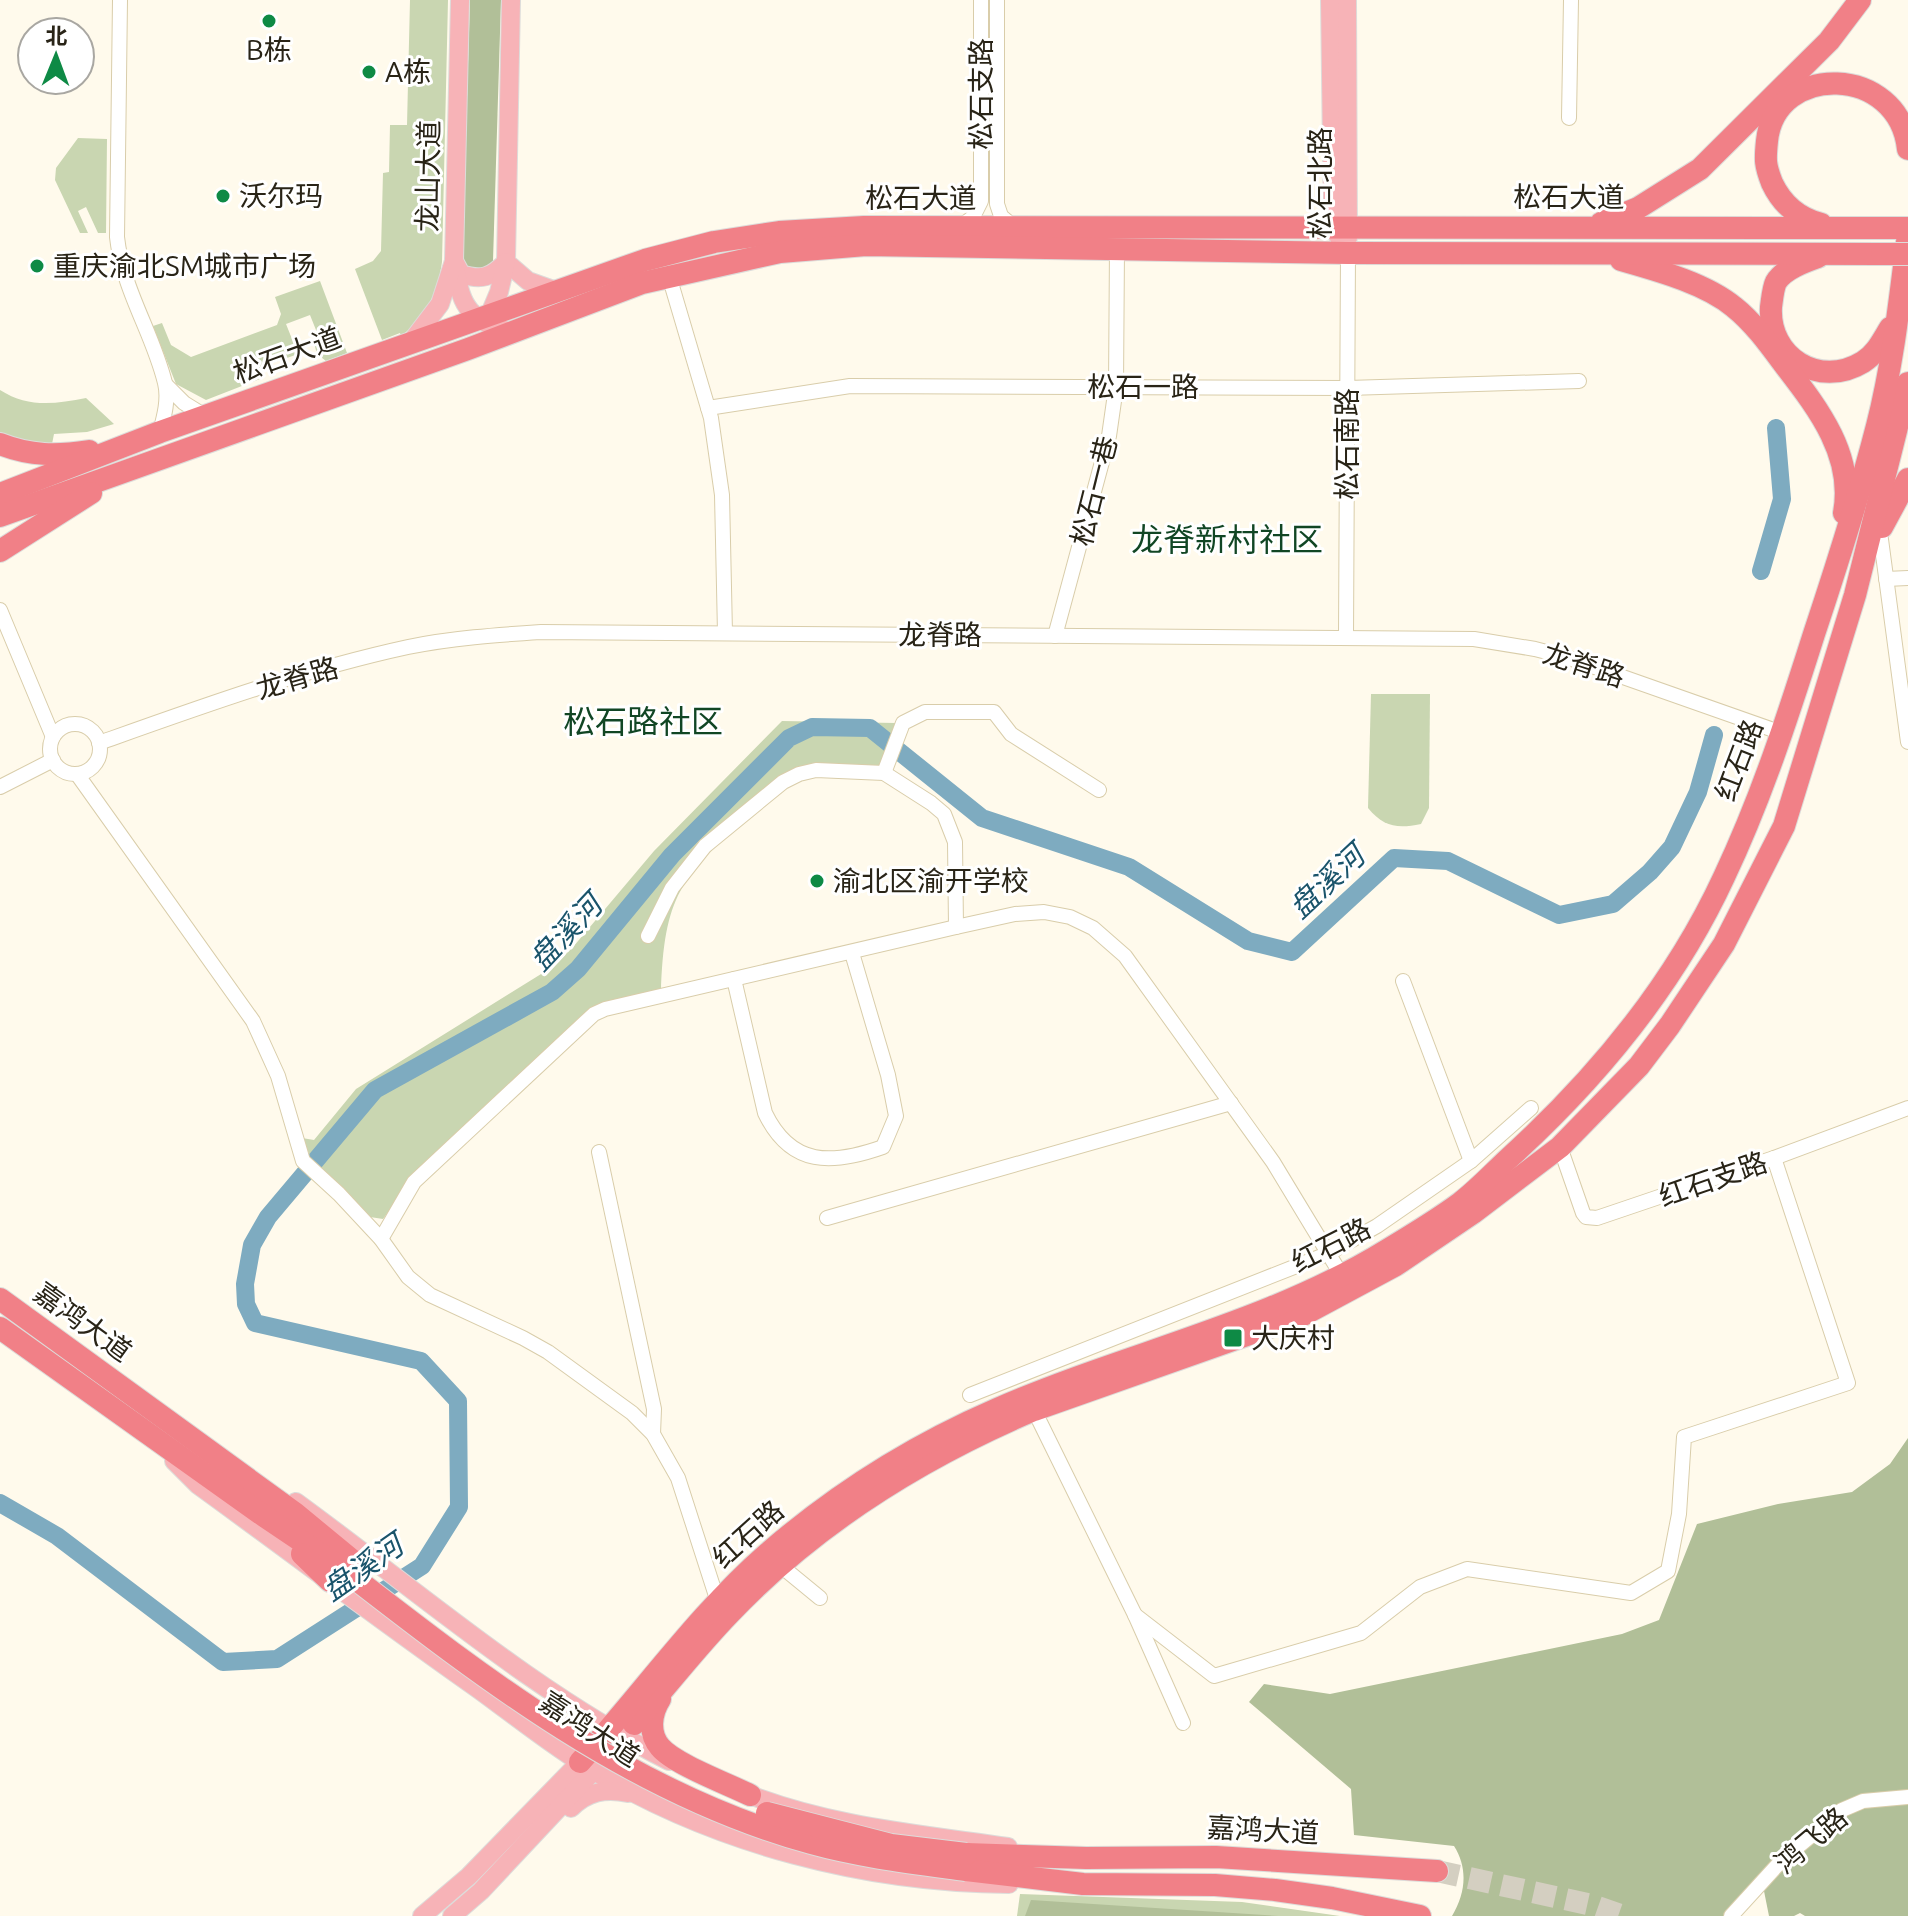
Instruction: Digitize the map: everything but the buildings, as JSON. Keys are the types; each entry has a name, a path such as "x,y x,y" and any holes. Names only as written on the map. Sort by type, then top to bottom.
{"highway":[{"path":"1593,227 1638,208 1700,169 1829,41 1860,0"},
{"path":"1834,227 1809,221 1781,201 1765,165 1769,126 1784,103 1810,87 1841,82 1867,89 1887,102 1900,119 1908,149"},
{"name":"松石大道","path":"0,516 137,454 160,432 645,260 714,242 779,232 864,227 1834,227 1901,230"},
{"name":"红石路","path":"587,1767 718,1602 767,1554 834,1500 889,1464 946,1433 1020,1400 1288,1301 1342,1276 1463,1200 1538,1132 1576,1092 1639,1018 1670,973 1722,882 1782,733 1878,424 1899,313 1901,230"},
{"name":"松石大道","path":"6,490 137,454 468,349 642,283 780,252 866,245 1348,253 1908,254"},
{"path":"1592,252 1675,275 1733,306 1766,341 1824,418 1840,458 1846,502 1829,589"},
{"path":"1830,254 1793,268 1776,282 1770,322 1777,339 1796,364 1814,371 1833,373 1864,361 1876,351 1899,313"},
{"name":"红石路","path":"616,1734 668,1685 731,1613 781,1566 845,1514 897,1478 1034,1410 1313,1309 1396,1265 1473,1213 1560,1147 1639,1066 1724,944 1784,826 1855,595 1908,383"},
{"path":"0,444 25,453 54,456 137,454"},
{"path":"0,551 92,493 137,454"},
{"path":"1855,595 1880,532 1908,479"},
{"path":"0,536 92,493"},
{"name":"嘉鸿大道","path":"0,1299 296,1514 348,1566 430,1637 550,1723 601,1755 738,1819 812,1843 887,1859 966,1862 1216,1857 1437,1871"},
{"name":"嘉鸿大道","path":"0,1328 261,1514 348,1566"},
{"path":"668,1685 652,1718 655,1739 661,1749 750,1795"},
{"name":"嘉鸿大道","path":"966,1862 1083,1884 1215,1885 1275,1890 1420,1916"}],"main road":[{"name":"龙山大道","path":"412,341 440,304 454,261 460,0"},
{"path":"468,349 484,319 506,262 511,0"},
{"name":"松石北路","path":"1330,0 1341,227 1348,253"},
{"name":"松石北路","path":"1341,227 1347,0"},
{"path":"454,261 461,274 477,279 493,275 506,262"},
{"path":"454,261 459,296 484,319 512,333"},
{"path":"506,262 528,281 556,291"},
{"name":"嘉鸿大道","path":"169,1421 231,1453 348,1566 420,1648 587,1767 638,1795 735,1837 812,1859 884,1874 963,1883 1083,1884"},
{"name":"嘉鸿大道","path":"146,1433 198,1485 348,1566 447,1614 561,1700 616,1734 679,1766 750,1795 822,1817 893,1831 1086,1858"},
{"path":"661,1806 650,1791 652,1775 664,1766 679,1766"},
{"name":"红石路","path":"452,1916 505,1865 587,1767"},
{"name":"红石路","path":"422,1916 587,1767"},
{"path":"505,1865 585,1796 611,1790 638,1795"}],"street":[{"path":"120,0 117,237 119,257 166,385 160,432"},
{"name":"松石支路","path":"960,228 973,217 981,201 981,0"},
{"name":"松石支路","path":"997,0 997,204 1001,216 1015,228"},
{"path":"1569,118 1571,0"},
{"name":"松石一巷","path":"1055,636 1109,436 1116,387 1117,248"},
{"name":"松石南路","path":"1346,636 1348,253"},
{"path":"669,276 708,408 722,495 725,633"},
{"name":"松石一路","path":"708,408 850,386 1348,388 1579,381"},
{"path":"166,385 184,403 205,416"},
{"path":"1880,532 1906,700 1908,742"},
{"path":"1886,579 1908,578"},
{"path":"0,610 53,737 50,753 53,760 63,771 77,774 90,769 95,763 99,743 89,729 73,725 65,727 53,737"},
{"name":"龙脊路","path":"99,743 268,685 409,647 479,636 541,632 1462,638 1535,649 1782,733"},
{"path":"886,767 903,723 925,712 994,712 1011,734 1099,790"},
{"path":"0,787 53,760"},
{"path":"648,936 672,888 705,846 783,782 816,770 886,767 944,814 951,828 955,842 956,927"},
{"path":"77,774 253,1021 278,1076 303,1161 381,1239 408,1277 419,1287 548,1352 632,1413 653,1434 678,1478 718,1602"},
{"path":"381,1239 414,1182 583,1022 605,1009 956,927 1015,914 1044,912 1070,917 1093,928 1125,956 1273,1162 1342,1276"},
{"path":"734,979 765,1113 773,1130 782,1142 796,1151 817,1158 851,1158 883,1147 896,1116 888,1075 852,953"},
{"path":"1403,981 1471,1161"},
{"path":"827,1218 1231,1103"},
{"path":"970,1395 1327,1254 1377,1226 1471,1161 1531,1108"},
{"name":"红石支路","path":"1560,1147 1583,1213 1591,1218 1774,1158 1908,1108"},
{"path":"599,1152 654,1409 653,1434"},
{"path":"1135,1615 1214,1676 1361,1633 1420,1587 1467,1569 1631,1593 1668,1571 1679,1514 1684,1437 1848,1383 1774,1158"},
{"path":"1034,1410 1135,1615 1183,1723"},
{"path":"781,1566 820,1598"},
{"name":"鸿飞路","path":"1731,1916 1783,1859 1842,1810 1863,1801 1908,1797"}],"green space":[{"path":"410,0 448,0 442,262 434,294 424,313 401,336 400,333 382,340 355,269 373,261 381,251 383,173 389,172 390,125 407,125"},
{"path":"470,0 501,0 493,261 485,271 470,271 462,260"},
{"path":"78,138 107,139 106,233 98,233 86,207 78,211 88,233 80,233 55,180 56,168"},
{"path":"320,281 347,353 326,361 317,354 314,343 320,340 310,315 286,324 298,354 262,367 260,379 206,400 176,384 153,326 162,323 171,345 191,357 277,325 281,314 275,297"},
{"path":"0,390 31,402 53,403 86,398 114,424 87,432 54,434 52,444 26,441 0,432"},
{"path":"1371,694 1430,694 1429,808 1421,824 1405,826 1385,823 1368,808"},
{"path":"782,721 896,723 881,777 827,774 799,780 766,802 707,855 680,891 672,911 666,933 661,993 605,1006 410,1182 383,1219 370,1217 310,1156 302,1138 314,1140 356,1089 554,966 654,851"},
{"path":"1908,1438 1908,1916 1805,1916 1800,1913 1794,1916 1769,1916 1764,1891 1753,1887 1738,1898 1724,1916 1452,1916 1464,1881 1462,1863 1454,1846 1354,1835 1351,1789 1249,1702 1264,1684 1330,1694 1622,1634 1659,1620 1697,1524 1778,1504 1852,1492 1890,1464"},
{"path":"1020,1894 1242,1902 1340,1916 1017,1916"},
{"path":"1031,1900 1278,1916 1025,1916"}],"waterway":[{"name":"盘溪河","path":"1761,571 1782,499 1776,428"},
{"name":"盘溪河","path":"0,1503 57,1536 223,1662 277,1659 422,1566 459,1507 458,1401 421,1361 255,1323 246,1304 245,1284 252,1245 268,1217 375,1090 552,992 578,969 672,855 789,738 812,727 870,728 982,818 1129,867 1248,941 1292,952 1394,858 1448,861 1559,915 1613,904 1650,872 1672,847 1698,792 1714,735"}],"tunnel":[{"path":"1437,1871 1592,1905 1623,1916"}],"place":[{"name":"B栋","path":"269,21"},
{"name":"A栋","path":"369,72"},
{"name":"沃尔玛","path":"223,196"},
{"name":"重庆渝北SM城市广场","path":"37,266"},
{"name":"渝北区渝开学校","path":"817,881"},
{"name":"大庆村","path":"1233,1338"}],"district":[{"name":"龙脊新村社区","path":"1227,540"},
{"name":"松石路社区","path":"643,722"}]}
